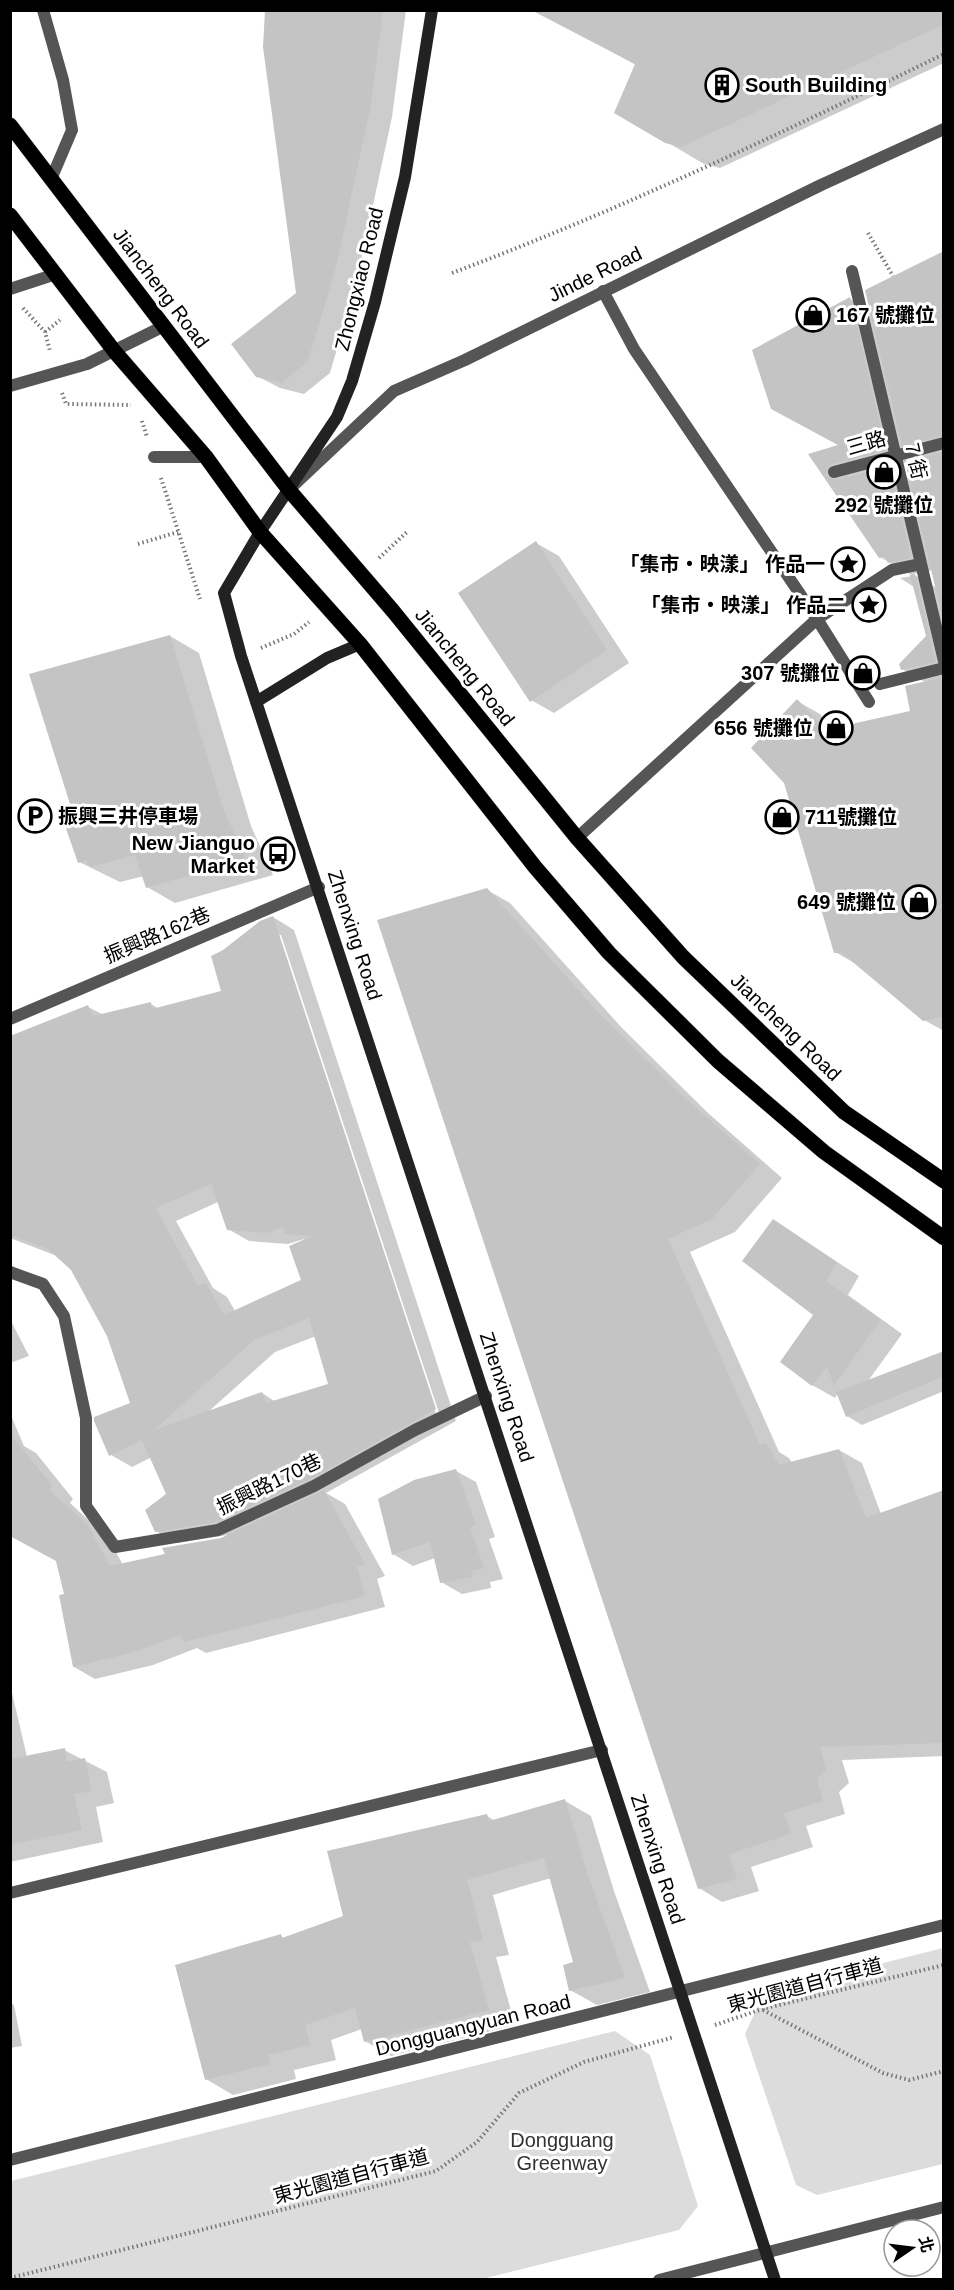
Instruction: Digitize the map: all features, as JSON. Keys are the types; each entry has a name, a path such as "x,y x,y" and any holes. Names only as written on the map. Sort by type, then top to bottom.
{"main road":[{"name":"Zhongxiao Road","path":"260,532 337,417 363,346 405,177 432,10"},
{"name":"Jiancheng Road","path":"10,125 289,490 393,611 577,838 683,957 844,1112 944,1181"},
{"path":"10,215 115,352 206,457 260,532 360,644 536,867 616,960 718,1061 807,1137 890,1201 944,1238"},
{"name":"Zhenxing Road","path":"260,532 224,593 256,702 319,887 775,2280"},
{"path":"256,702 327,658 360,644"}],"street":[{"path":"43,10 63,80 72,130 52,177"},
{"name":"Jinde Road","path":"289,490 394,391 465,360 821,185 944,129"},
{"name":"7 街","path":"852,271 944,661"},
{"path":"10,288 56,274"},
{"path":"603,291 634,349 857,679 869,702"},
{"path":"10,386 87,364 164,326"},
{"name":"三路","path":"834,472 944,443"},
{"path":"154,457 206,457"},
{"path":"577,838 817,619 892,570 921,564"},
{"path":"880,684 944,668"},
{"name":"振興路162巷","path":"10,1019 319,887"},
{"name":"振興路170巷","path":"10,1272 44,1284 64,1316 86,1418 86,1506 115,1547 218,1530 314,1486 415,1430 486,1396"},
{"path":"10,1893 602,1750"},
{"name":"Dongguangyuan Road","path":"10,2160 682,1993 944,1925"},
{"path":"658,2280 944,2207"}],"path":[{"path":"452,273 526,245 774,137 944,54"},
{"path":"868,233 893,276"},
{"path":"21,304 45,332"},
{"path":"66,404 136,405"},
{"path":"140,416 154,457"},
{"path":"138,544 178,532"},
{"name":"東光園道自行車道","path":"10,2278 436,2171 477,2142 519,2093 584,2062 694,2032 762,2009 944,1965"},
{"path":"762,2009 883,2073 909,2080 944,2071"}],"green space":[{"path":"943,1948 943,2164 817,2195 796,2185 745,2034 764,1993"},
{"name":"Dongguang Greenway","path":"615,2031 650,2055 698,2206 679,2230 482,2279 11,2279 11,2181"}],"building":[{"path":"265,10 383,10 371,104 336,267 308,361 282,383 256,377 231,344 296,293 263,47"},
{"name":"South Building","path":"531,10 944,10 944,24 681,147 665,143 614,113 635,64"},
{"path":"944,251 944,435 902,446 865,290"},
{"path":"850,297 886,450 832,464 826,474 829,478 836,480 890,466 911,558 888,563 885,557 879,558 808,454 838,445 771,409 752,350"},
{"path":"944,452 944,623 905,462"},
{"path":"536,541 607,650 530,702 458,593"},
{"path":"915,574 936,662 901,670 899,664 926,636 910,575"},
{"path":"170,635 223,808 246,859 146,888 135,855 90,867 87,860 78,863 64,823 75,820 29,674"},
{"path":"944,677 944,1016 923,1021 842,953 834,953 784,783 751,748 797,699 829,733 856,723 910,711 905,686"},
{"path":"487,888 599,1013 685,1098 760,1164 712,1219 668,1239 760,1445 766,1443 779,1465 839,1449 866,1518 944,1490 944,1743 820,1747 826,1770 817,1779 823,1801 784,1813 791,1834 729,1854 737,1879 698,1889 377,920"},
{"path":"273,916 436,1409 310,1479 216,1522 155,1532 145,1510 166,1494 142,1440 109,1456 94,1421 94,1417 130,1403 107,1336 71,1270 48,1249 10,1235 10,1036 88,1005 93,1016 151,1002 152,1009 221,991 211,956 223,950 260,921","holes":["211,1184 227,1230 266,1233 283,1227 285,1234 312,1236 289,1246 301,1280 224,1315 206,1283 198,1286 156,1208","309,1318 328,1384 266,1403 262,1392 154,1430 254,1340"]},
{"path":"773,1219 837,1262 826,1281 881,1320 834,1385 827,1367 812,1386 780,1362 813,1315 742,1261"},
{"path":"944,1351 944,1376 846,1417 836,1392"},
{"path":"10,1434 53,1486 49,1490 88,1525 110,1566 165,1554 162,1548 221,1538 324,1490 365,1564 357,1567 365,1596 184,1642 180,1635 131,1653 73,1667 59,1595 64,1594 56,1561 10,1536"},
{"path":"456,1469 476,1525 470,1527 484,1568 471,1571 472,1577 440,1583 430,1542 392,1555 378,1499 414,1480"},
{"path":"65,1748 67,1762 85,1758 92,1791 74,1794 82,1830 10,1845 10,1759"},
{"path":"565,1799 588,1875 625,1978 569,1991 563,1965 573,1962 544,1858 467,1880 483,1940 470,1942 489,2010 364,2042 355,2008 305,2025 310,2045 268,2055 270,2064 205,2080 175,1965 281,1934 282,1938 343,1916 327,1851 487,1814 489,1821"}],"place":[{"name":"South Building","path":"722,85"},
{"name":"167 號攤位","path":"813,315"},
{"name":"292 號攤位","path":"884,472"},
{"name":"「集市‧映漾」 作品一","path":"848,564"},
{"name":"「集市‧映漾」 作品二","path":"869,605"},
{"name":"307 號攤位","path":"863,673"},
{"name":"656 號攤位","path":"836,728"},
{"name":"振興三井停車場","path":"35,816"},
{"name":"711號攤位","path":"782,817"},
{"name":"New Jianguo Market","path":"278,854"},
{"name":"649 號攤位","path":"919,902"}]}
